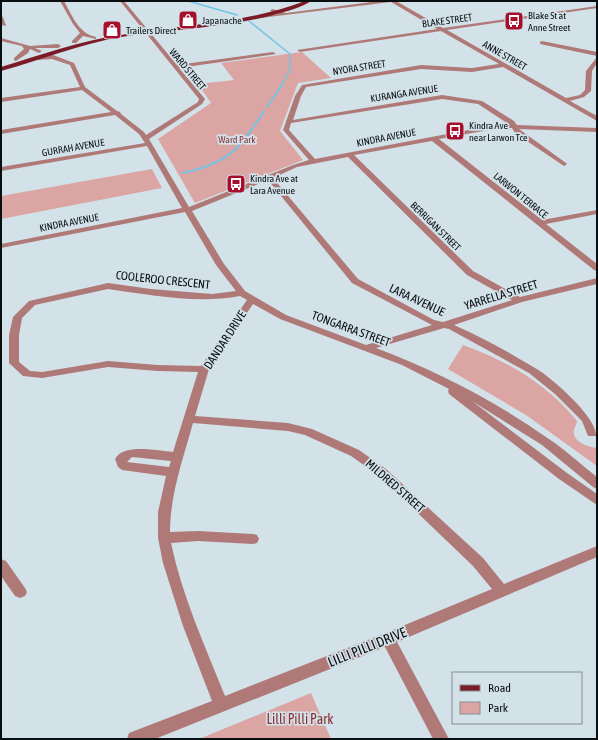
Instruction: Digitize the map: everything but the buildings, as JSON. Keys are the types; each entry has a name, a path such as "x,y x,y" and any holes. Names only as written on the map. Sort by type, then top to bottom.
{"main road":[{"path":"251,17 300,1"},
{"path":"1,64 39,51 146,32 278,12 309,1"},
{"path":"1,69 74,42 94,38 146,32"}],"street":[{"path":"62,1 82,34 88,38 94,38"},
{"path":"122,2 132,1"},
{"path":"251,17 286,14 379,1"},
{"path":"373,2 393,1"},
{"name":"ANNE STREET","path":"393,1 597,119"},
{"name":"WARD STREET","path":"122,2 202,99 200,103 147,141"},
{"name":"BLAKE STREET","path":"300,50 597,8"},
{"path":"272,10 286,14"},
{"path":"278,12 303,11"},
{"path":"1,17 4,25"},
{"path":"74,42 82,34"},
{"path":"1,39 24,45 39,51"},
{"path":"542,43 597,54"},
{"path":"24,45 60,48 56,54 60,59"},
{"path":"16,59 26,51 27,49 24,45"},
{"path":"176,68 273,54"},
{"path":"32,58 50,56 60,59"},
{"path":"566,100 582,96 588,91 589,71 597,58"},
{"name":"DANDAR DRIVE","path":"60,59 72,64 83,88 136,127 147,141 220,265 247,296 204,369 173,472 164,512 164,538 169,563 190,626 221,704"},
{"name":"NYORA STREET","path":"289,122 301,89 309,84 422,67 472,70 505,65"},
{"path":"1,100 83,88"},
{"name":"KURANGA AVENUE","path":"289,122 442,97 480,102 512,122 517,132 564,164"},
{"path":"1,132 118,113"},
{"path":"289,122 286,132 312,161"},
{"name":"KINDRA AVENUE","path":"1,246 188,210 312,161 495,126 597,130"},
{"name":"LARWON TERRACE","path":"433,138 597,268"},
{"name":"GURRAH AVENUE","path":"1,169 147,141"},
{"name":"BERRIGAN STREET","path":"349,154 470,273 519,300"},
{"name":"LARA AVENUE","path":"269,177 355,281 431,322 452,327 533,371 559,391 587,419 592,433"},
{"path":"539,223 597,212"},
{"name":"YARRELLA STREET","path":"366,348 443,326 519,300 597,281"},
{"name":"COOLEROO CRESCENT","path":"204,369 158,368 108,364 42,375 27,374 14,363 14,335 18,317 32,303 108,286 151,292 212,297 247,296"},
{"name":"TONGARRA STREET","path":"247,296 283,317 405,363 479,400 528,430 552,447 597,484"},
{"name":"TONGARRA STREET","path":"443,382 544,462 597,500"},
{"name":"MILDRED STREET","path":"189,419 288,427 308,432 355,453 382,472 478,562 502,592"},
{"path":"173,472 126,467 122,464 121,459 132,453 178,456"},
{"path":"164,538 198,536 253,539"},
{"name":"LILLI PILLI DRIVE","path":"135,739 388,639 597,552"},
{"path":"1,565 20,592"},
{"path":"388,639 441,739"}],"green space":[{"name":"Ward Park","path":"302,52 331,78 298,83 280,131 303,160 195,203 158,139 211,103 198,84 234,80 221,63"},
{"path":"152,169 162,188 1,219 1,196"},
{"path":"463,345 510,366 540,385 553,396 577,421 574,430 575,438 585,445 597,448 597,466 526,415 448,369"},
{"name":"Lilli Pilli Park","path":"311,693 331,739 199,739"}],"waterway":[{"path":"188,1 237,15"},
{"path":"249,21 290,54 290,70 282,84"},
{"path":"267,107 283,83"},
{"path":"183,173 199,169 222,159 240,145 264,111"}],"place":[{"name":"Japanache","path":"188,20"},
{"name":"Blake St at Anne Street","path":"514,21"},
{"name":"Trailers Direct","path":"112,30"},
{"name":"Kindra Ave near Larwon Tce","path":"455,131"},
{"name":"Kindra Ave at Lara Avenue","path":"236,184"}]}
